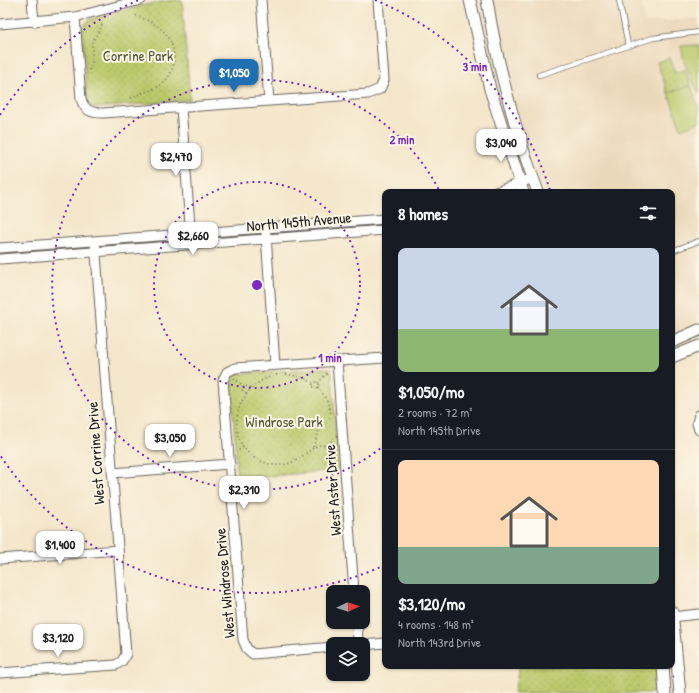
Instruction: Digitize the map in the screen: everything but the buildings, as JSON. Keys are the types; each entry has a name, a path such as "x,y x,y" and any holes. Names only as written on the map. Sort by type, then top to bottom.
{"street":[{"path":"32,0 34,22"},
{"path":"0,24 75,17 141,0"},
{"path":"262,0 269,101"},
{"path":"75,17 84,107 93,113 103,113 368,94 380,89 384,80 378,0"},
{"path":"470,0 485,71 521,188 534,188 504,83 487,0"},
{"path":"181,108 192,245"},
{"name":"North 145th Avenue","path":"0,248 382,219"},
{"path":"266,228 275,365 382,358"},
{"name":"North 145th Avenue","path":"0,259 382,230"},
{"name":"West Corrine Drive","path":"0,674 116,665 122,661 126,654 95,241"},
{"path":"675,341 699,330"},
{"path":"675,356 699,346"},
{"name":"West Aster Drive","path":"337,361 353,585"},
{"name":"West Windrose Drive","path":"275,365 235,368 227,372 224,380 243,640 247,649 253,654 326,648"},
{"path":"699,415 697,423 699,430"},
{"path":"112,473 230,464"},
{"path":"0,559 118,550"},
{"path":"675,616 699,614"},
{"path":"370,644 382,643"},
{"path":"675,645 680,693"},
{"path":"663,669 665,693"}],"lane":[{"path":"619,0 628,45"},
{"path":"539,75 628,45 667,35 699,32"},
{"path":"675,250 699,241"}],"path":[{"path":"131,98 141,92 160,86 167,80 173,71 175,59 167,34 158,26 134,14"},
{"path":"90,70 92,62 91,46 94,38 102,26 101,23"},
{"path":"330,369 318,383 318,387 327,400 332,417"},
{"path":"279,374 258,381 250,387 246,393 237,414 238,435 243,447 260,462 281,465 295,461 312,447 318,434 319,424"},
{"path":"282,374 293,374 313,383 318,383"},
{"path":"313,383 313,387 318,387"},
{"path":"246,393 242,390 243,386 247,385 250,387"},
{"path":"312,447 330,444 333,438"},
{"path":"325,446 334,453"},
{"path":"239,450 243,447"}],"shaded area":[{"path":"492,0 641,0 645,23 699,18 699,326 675,337 675,189 543,189 512,96"}],"green space":[{"name":"Corrine Park","path":"173,0 182,0 190,100 95,108 90,106 87,100 82,28 89,20 145,5"},
{"path":"699,45 699,94 684,62 681,46"},
{"path":"670,58 675,73 685,69 691,86 668,93 657,62"},
{"path":"691,86 699,109 699,122 681,129 668,93"},
{"name":"Windrose Park","path":"325,368 330,370 332,375 339,470 237,479 231,377 234,374"},
{"path":"518,669 660,669 662,693 514,693"}]}
